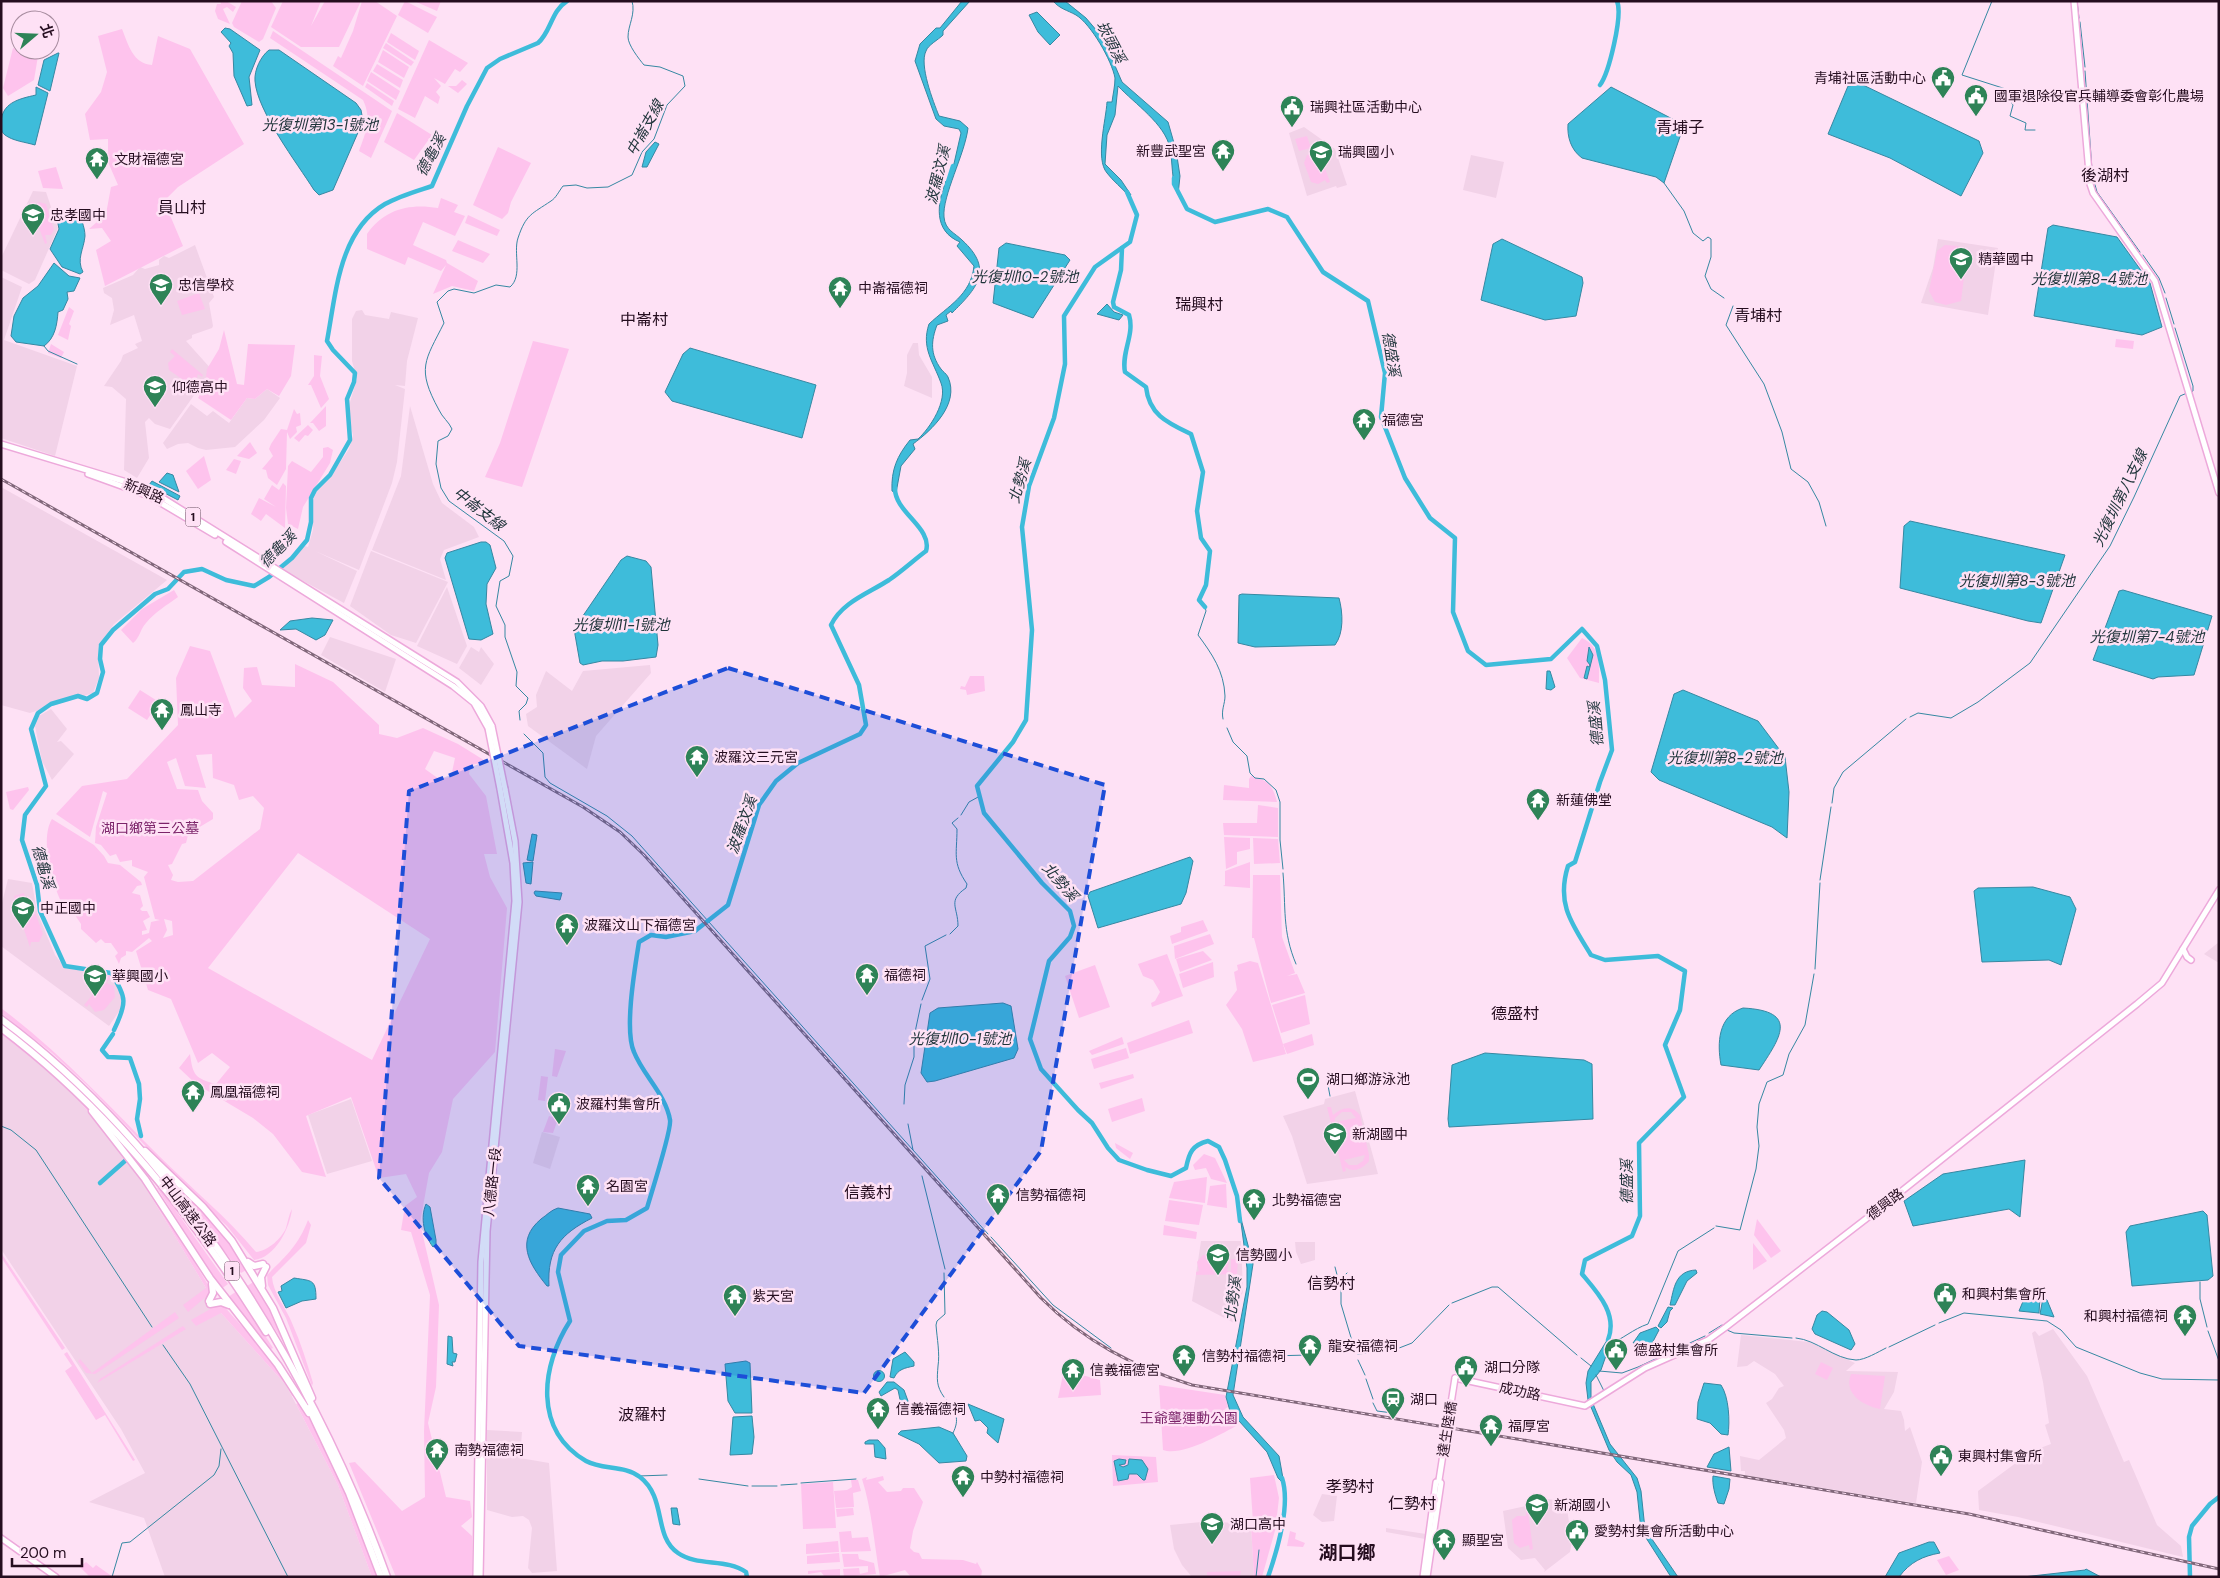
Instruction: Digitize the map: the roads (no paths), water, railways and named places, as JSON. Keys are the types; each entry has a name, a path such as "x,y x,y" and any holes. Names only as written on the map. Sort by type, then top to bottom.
{"highway":[{"name":"中山高速公路","path":"1,1019 27,1038 93,1098 181,1199 214,1245 263,1318 329,1435 360,1506 387,1577"},
{"name":"中山高速公路","path":"1,1028 70,1084 150,1170 247,1301 298,1386 349,1493 381,1577"},
{"path":"70,1084 146,1179 210,1278 278,1365 318,1430"},
{"path":"93,1098 220,1225 242,1256 279,1320 329,1435"},
{"path":"242,1256 254,1266 265,1265 261,1280 263,1290"},
{"path":"210,1278 214,1288 210,1303 229,1304"}],"main road":[{"path":"2074,1 2090,184 2096,198 2155,280 2219,493"},
{"name":"新興路","path":"1,445 140,492 171,507 280,574"},
{"name":"1","path":"280,574 425,661 457,682 476,699 490,727 503,789"},
{"name":"1","path":"280,574 454,686 474,703 490,727"},
{"name":"八德路一段","path":"476,1577 482,1239 515,901 513,863 503,789"},
{"name":"八德路一段","path":"480,1577 487,1231 519,902 515,841 503,789"},
{"name":"德興路","path":"1585,1406 1645,1368 1708,1340 1726,1327 2008,1108 2162,983 2184,950 2219,890"},
{"path":"2184,950 2187,957 2191,960"},
{"name":"成功路","path":"1455,1378 1585,1406"},
{"name":"達生陸橋","path":"1425,1577 1436,1482 1439,1480 1455,1378"},
{"path":"1,1538 56,1577"}],"water":[{"name":"波羅汶溪","path":"962,1 970,1 943,31 943,35 927,49 924,65 925,74 939,116 960,121 968,128 963,150 946,198 944,217 948,228 972,251 978,261 980,270 978,279 968,296 952,313 951,311 946,315 948,321 937,325 933,342 933,353 937,363 948,377 951,387 950,397 936,424 913,444 915,449 901,466 896,493 892,491 892,483 898,458 910,440 918,439 928,428 937,414 942,398 943,390 941,383 927,347 926,340 929,324 963,292 972,276 974,266 957,246 960,242 945,231 941,224 939,207 946,181 950,181 961,133 959,129 944,126 936,119 915,61 920,44 936,28 940,28"},
{"path":"1053,1 1065,1 1086,18 1103,38 1122,82 1168,122 1176,150 1180,176 1178,195 1174,184 1170,148 1167,139 1156,123 1118,86 1115,115 1107,135 1105,164 1121,180 1131,195 1129,196 1107,173 1101,149 1107,102 1112,102 1114,90 1115,78 1113,71 1100,44 1088,26 1076,15 1061,8"},
{"path":"1037,12 1060,35 1050,45 1038,32 1029,15"},
{"path":"225,28 230,29 260,50 249,77 252,105 247,106 234,76 233,53 229,46 231,43 221,32"},
{"name":"光復圳第13-1號池","path":"269,50 279,50 356,103 361,110 363,121 333,190 319,195 314,190 279,137 263,107 257,93 255,77 263,56"},
{"path":"44,60 57,60 50,91 38,85"},
{"path":"1861,84 1979,141 1983,153 1961,196 1890,158 1828,134 1848,86"},
{"path":"36,87 48,93 35,145 8,137 3,133 1,124 7,107 17,100 36,95"},
{"path":"1611,87 1684,125 1664,183 1656,177 1582,158 1572,147 1568,134 1568,124"},
{"path":"655,142 659,144 647,167 642,167 646,152"},
{"path":"77,208 85,236 80,258 83,272 80,274 62,267 50,249 59,229 57,219 63,213"},
{"name":"光復圳第8-4號池","path":"2053,225 2117,237 2150,283 2162,327 2142,335 2034,316 2048,228"},
{"path":"1502,239 1582,277 1583,283 1576,316 1545,320 1481,300 1493,244"},
{"name":"光復圳10-2號池","path":"1006,243 1065,255 1070,260 1033,318 993,303 999,248"},
{"path":"54,263 69,276 80,278 74,291 67,292 68,299 63,310 58,312 53,335 44,346 16,342 11,336 14,316 23,298 38,286"},
{"path":"1107,304 1114,312 1123,315 1119,320 1097,314"},
{"path":"690,348 816,385 802,438 672,401 665,392 683,354"},
{"path":"167,473 173,475 179,492 159,482"},
{"path":"152,481 180,496 178,500 149,485"},
{"name":"光復圳第8-3號池","path":"1910,521 2065,555 2041,623 1900,588 1904,526"},
{"path":"486,542 490,545 496,568 487,584 486,604 493,634 481,640 469,639 445,558 447,553"},
{"name":"光復圳11-1號池","path":"627,556 646,561 651,567 658,645 656,657 623,661 602,661 583,665 580,663 574,629 621,560"},
{"name":"光復圳第7-4號池","path":"2123,590 2212,616 2194,675 2158,677 2153,679 2093,660 2119,591"},
{"path":"1239,595 1339,598 1342,623 1338,640 1335,645 1255,647 1238,643"},
{"path":"312,618 333,620 325,635 316,640 296,629 280,630 290,621"},
{"path":"1589,647 1593,655 1587,679 1584,678 1587,666 1589,667 1590,665 1587,661"},
{"path":"1547,671 1550,671 1555,687 1551,690 1546,689"},
{"name":"光復圳第8-2號池","path":"1683,690 1758,721 1785,757 1789,792 1787,838 1772,827 1659,780 1651,772 1674,694"},
{"path":"532,834 537,835 533,861 527,860"},
{"path":"1190,857 1193,861 1186,893 1181,904 1098,928 1088,896 1090,892"},
{"path":"533,862 531,884 526,883 523,863"},
{"path":"2033,887 2070,897 2076,909 2061,965 2049,960 1982,962 1974,891 1978,888"},
{"path":"535,891 562,893 560,900 536,896"},
{"name":"光復圳10-1號池","path":"1003,1003 1011,1006 1018,1049 1014,1058 927,1082 921,1073 930,1013 938,1008"},
{"path":"1743,1008 1761,1010 1772,1014 1779,1020 1778,1037 1759,1070 1721,1065 1719,1048 1721,1031 1728,1017"},
{"path":"1485,1053 1584,1060 1592,1064 1593,1119 1449,1127 1452,1065"},
{"path":"2025,1160 2020,1217 2009,1209 1913,1226 1904,1201 1943,1174"},
{"path":"426,1204 430,1207 436,1240 436,1245 433,1247 427,1237 423,1221"},
{"path":"558,1208 590,1214 592,1218 572,1230 558,1244 551,1262 549,1286 547,1286 530,1261 527,1244 528,1236 541,1219"},
{"path":"2203,1211 2207,1215 2213,1276 2208,1280 2132,1286 2126,1232 2130,1226"},
{"path":"1240,1215 1253,1264 1233,1395 1243,1417 1279,1456 1284,1484 1278,1478 1267,1452 1230,1411 1226,1397 1247,1287 1247,1268"},
{"path":"1696,1270 1697,1273 1687,1281 1675,1305 1670,1305 1674,1287 1680,1277 1689,1271"},
{"path":"294,1278 312,1282 315,1288 316,1299 302,1301 286,1308 278,1292 282,1291 281,1286"},
{"path":"2040,1298 2039,1313 2019,1311 2024,1299"},
{"path":"2043,1298 2047,1300 2054,1317 2040,1314"},
{"path":"1668,1307 1673,1308 1670,1311 1667,1322 1661,1328 1658,1326"},
{"path":"1822,1311 1827,1312 1849,1330 1855,1344 1851,1350 1815,1334 1812,1329 1817,1315"},
{"path":"1656,1327 1659,1330 1647,1353 1645,1353 1640,1344 1633,1343 1640,1333"},
{"path":"448,1336 452,1337 453,1353 457,1354 455,1362 452,1362 453,1366 447,1364"},
{"path":"1609,1337 1609,1347 1601,1370 1591,1382 1591,1399 1610,1444 1637,1478 1641,1491 1645,1529 1678,1577 1671,1577 1641,1530 1637,1492 1631,1475 1617,1462 1609,1450 1588,1400 1586,1383 1588,1371"},
{"path":"905,1352 914,1362 914,1366 900,1371 894,1378 890,1377 893,1359"},
{"path":"746,1361 750,1363 752,1413 735,1413 728,1401 725,1364"},
{"path":"877,1371 881,1371 884,1376 883,1380 877,1381 874,1378 874,1374"},
{"path":"887,1382 894,1382 904,1390 908,1401 905,1409 902,1409 898,1390 895,1388 881,1396 879,1392"},
{"path":"1704,1383 1721,1385 1724,1390 1728,1409 1728,1435 1721,1434 1710,1423 1697,1419 1698,1402"},
{"path":"968,1404 1004,1419 998,1443 987,1433 988,1428 980,1420 975,1421"},
{"path":"752,1416 754,1437 752,1454 730,1455 733,1417"},
{"path":"939,1427 953,1433 967,1456 966,1461 939,1463 919,1444 898,1434 901,1431"},
{"path":"869,1440 878,1440 885,1448 886,1459 875,1457 874,1444 865,1444"},
{"path":"1729,1447 1731,1471 1707,1467 1714,1454"},
{"path":"1119,1459 1126,1460 1125,1464 1119,1465 1123,1467 1128,1465 1129,1459 1142,1460 1148,1469 1145,1480 1137,1474 1129,1474 1128,1479 1118,1481 1114,1461"},
{"path":"1713,1476 1730,1479 1724,1504 1718,1503 1714,1490"},
{"path":"671,1508 677,1508 680,1525 673,1524"},
{"path":"1934,1542 1940,1553 1917,1560 1899,1577 1885,1577 1899,1553"},
{"path":"2085,1570 2101,1577 2023,1577"}],"waterway":[{"name":"德龜溪","path":"114,1030 123,1006 120,988 111,973 65,966 40,911 37,885 22,840 25,815 46,786 31,729 38,713 51,704 78,696 87,699 97,693 103,672 100,659 101,645 113,630 155,594 168,589 184,572 202,569 226,580 254,586 269,577 292,558 307,540 311,522 311,498 315,490 330,475 350,440 347,399 354,382 355,373 327,341 337,284 349,247 358,230 370,216 385,204 432,186 467,106 487,68 500,59 538,43 546,33 558,10 567,1"},
{"name":"中崙支線","path":"520,720 519,711 526,704 528,698 516,686 517,672 505,637 505,625 496,606 500,581 509,576 513,556 504,541 449,501 441,488 436,464 438,441 448,436 452,429 440,413 427,384 426,365 428,356 444,323 437,302 448,291 454,289 474,293 496,285 510,287 514,282 517,271 518,238 527,219 534,212 553,200 563,186 608,187 632,175 642,152 654,139 667,105 685,86 683,76 660,67 644,65 634,52 628,37 633,10 632,1"},
{"path":"1600,85 1604,79 1617,31 1617,1"},
{"path":"1992,1 1962,75 2009,90 2009,98 2013,105 2010,116 2026,123 2025,130 2035,130"},
{"path":"2077,1 2079,18"},
{"path":"2080,22 2085,67"},
{"path":"2085,71 2092,170"},
{"name":"波羅汶溪","path":"947,185 953,166"},
{"path":"2092,174 2097,192 2140,252"},
{"name":"德盛溪","path":"1174,178 1174,184 1187,209 1215,222 1268,209 1287,217 1323,272 1368,301 1385,373 1381,417 1405,478 1430,518 1455,538 1453,612 1468,651 1486,665 1551,659 1582,629 1597,646 1605,680 1612,750 1575,862 1568,866 1565,879 1565,903 1572,923 1591,955 1605,960 1658,956 1685,971 1680,1010 1665,1045 1684,1097 1639,1143 1640,1216 1632,1236 1585,1260 1582,1274 1605,1304 1610,1321 1608,1340"},
{"path":"1664,183 1684,211 1693,233 1703,241 1708,237 1711,239 1711,257 1705,276 1711,289 1724,298"},
{"name":"北勢溪","path":"1127,192 1137,215 1130,242 1095,267 1064,316 1065,364 1054,418 1029,486 1022,527 1032,630 1026,720 1013,742 977,786 984,813 1042,883 1070,911 1074,926 1070,937 1049,961 1030,1039 1041,1069 1092,1123 1108,1148 1119,1160 1171,1176 1186,1168 1192,1150 1198,1145 1208,1141 1219,1147 1237,1196 1240,1221"},
{"path":"1122,248 1121,270 1113,302 1114,307 1129,315 1130,330 1124,365 1125,372 1146,387 1151,405 1161,417 1191,434 1203,472 1197,511 1201,538 1210,551 1206,585 1199,600 1205,607"},
{"path":"2143,255 2159,278 2165,293"},
{"path":"2166,298 2174,324"},
{"path":"1733,306 1726,325 1764,384 1782,432 1791,469 1808,482 1819,502 1826,526"},
{"path":"2175,328 2193,386 2193,391 2191,392"},
{"path":"44,346 48,351 77,364"},
{"name":"光復圳第八支線","path":"1910,717 1918,713 1951,718 1978,702 2030,663 2110,546 2180,396 2187,393"},
{"name":"波羅汶溪","path":"747,1577 746,1572 730,1565 694,1560 678,1553 670,1546 665,1537 654,1495 640,1477 621,1469 599,1466 586,1461 569,1448 557,1432 550,1415 547,1396 548,1377 560,1339 570,1321 558,1272 561,1255 584,1231 607,1221 626,1220 647,1208 668,1136 670,1126 668,1111 638,1060 631,1042 631,998 639,942 651,935 666,937 695,931 728,905 759,805 776,781 798,763 860,734 866,725 859,685 831,625 849,604 889,580 926,551 927,543 924,535 900,505 896,497 895,488"},
{"path":"1205,607 1206,611 1198,635 1220,671 1225,696 1222,713 1223,719"},
{"name":"光復圳第八支線","path":"1832,803 1834,788 1843,772 1906,719"},
{"path":"1227,728 1233,742 1247,756 1250,773 1255,778 1264,779 1276,790 1280,802 1280,840 1283,869"},
{"path":"524,734 543,753 545,777 550,783 607,816 632,836 913,1150"},
{"path":"961,815 969,802 980,796"},
{"name":"光復圳第八支線","path":"1820,880 1831,807"},
{"path":"950,934 958,926 955,901 967,884 959,870 956,858 957,829 952,823 958,818"},
{"path":"1283,873 1288,941 1296,964"},
{"name":"光復圳第八支線","path":"1815,969 1820,883"},
{"path":"922,1000 930,979 925,946 946,935"},
{"name":"光復圳第八支線","path":"1716,1226 1740,1230 1756,1169 1759,1146 1757,1127 1759,1104 1767,1082 1783,1075 1789,1054 1805,1025 1814,974"},
{"path":"904,1104 905,1085 914,1057 914,1037 921,1004"},
{"name":"德龜溪","path":"113,1034 102,1050 108,1057 130,1058 139,1084 140,1099 137,1119 141,1136"},
{"path":"1326,1075 1330,1096"},
{"path":"908,1124 913,1150 988,1234"},
{"path":"1,1126 11,1130 36,1150 152,1327"},
{"path":"100,1183 126,1160"},
{"path":"922,1176 945,1269"},
{"name":"光復圳第八支線","path":"1608,1345 1648,1324 1678,1251 1714,1228"},
{"path":"991,1237 1053,1305 1111,1348"},
{"path":"1335,1267 1341,1290 1341,1304 1355,1351"},
{"path":"944,1273 945,1314 937,1321 936,1325 939,1356 937,1375 944,1397"},
{"path":"1339,1281 1347,1273"},
{"path":"2200,1282 2200,1299 2207,1327"},
{"path":"1452,1303 1492,1287 1498,1287 1577,1355"},
{"path":"1394,1350 1412,1343 1449,1305"},
{"path":"1939,1323 1964,1313 2047,1321 2061,1330 2076,1347 2140,1373 2162,1379 2219,1380"},
{"path":"1709,1333 1722,1325"},
{"path":"1889,1347 1935,1325"},
{"path":"1727,1330 1734,1333 1792,1338"},
{"path":"2208,1331 2219,1361"},
{"path":"1599,1371 1622,1373 1705,1336"},
{"path":"1796,1338 1804,1339 1840,1356 1856,1360 1886,1348"},
{"path":"163,1345 190,1384 288,1577"},
{"path":"1238,1350 1245,1354 1264,1356"},
{"path":"1358,1354 1390,1351"},
{"path":"1268,1356 1310,1355"},
{"path":"1581,1358 1591,1366"},
{"path":"1358,1360 1365,1375"},
{"path":"1596,1375 1604,1391"},
{"path":"1366,1379 1373,1399"},
{"path":"947,1400 953,1408 957,1420 953,1433"},
{"path":"1373,1403 1377,1411 1393,1413"},
{"path":"112,1577 122,1543 130,1542 214,1475 219,1466 221,1449"},
{"path":"639,1476 667,1475"},
{"name":"北勢溪","path":"1268,1577 1279,1541 1284,1514 1285,1501 1282,1478"},
{"path":"699,1479 748,1486"},
{"path":"801,1483 856,1479"},
{"path":"781,1485 797,1484"},
{"path":"752,1486 777,1486"},
{"path":"2190,1577 2189,1537 2192,1526 2210,1504 2219,1497"},
{"path":"1256,1577 1259,1550"}],"railway":[{"path":"1,479 583,807 620,832 644,855 1041,1298 1092,1340 1130,1361 1192,1385 1969,1514 2219,1569"}],"place":[{"name":"青埔社區活動中心","path":"1943,99"},
{"name":"國軍退除役官兵輔導委會彰化農場","path":"1976,117"},
{"name":"瑞興社區活動中心","path":"1292,128"},
{"name":"新豐武聖宮","path":"1223,172"},
{"name":"瑞興國小","path":"1321,173"},
{"name":"文財福德宮","path":"97,180"},
{"name":"忠孝國中","path":"33,236"},
{"name":"精華國中","path":"1961,280"},
{"name":"忠信學校","path":"161,306"},
{"name":"中崙福德祠","path":"840,309"},
{"name":"仰德高中","path":"155,408"},
{"name":"福德宮","path":"1364,441"},
{"name":"鳳山寺","path":"162,731"},
{"name":"波羅汶三元宮","path":"697,778"},
{"name":"新蓮佛堂","path":"1538,821"},
{"name":"中正國中","path":"23,929"},
{"name":"波羅汶山下福德宮","path":"567,946"},
{"name":"福德祠","path":"867,996"},
{"name":"華興國小","path":"95,997"},
{"name":"湖口鄉游泳池","path":"1308,1100"},
{"name":"鳳凰福德祠","path":"193,1113"},
{"name":"波羅村集會所","path":"559,1125"},
{"name":"新湖國中","path":"1335,1155"},
{"name":"名園宮","path":"588,1207"},
{"name":"信勢福德祠","path":"998,1216"},
{"name":"北勢福德宮","path":"1254,1221"},
{"name":"信勢國小","path":"1218,1276"},
{"name":"和興村集會所","path":"1945,1315"},
{"name":"紫天宮","path":"735,1317"},
{"name":"和興村福德祠","path":"2185,1337"},
{"name":"龍安福德祠","path":"1310,1367"},
{"name":"德盛村集會所","path":"1616,1371"},
{"name":"信勢村福德祠","path":"1184,1377"},
{"name":"湖口分隊","path":"1466,1388"},
{"name":"信義福德宮","path":"1073,1391"},
{"name":"湖口","path":"1393,1420"},
{"name":"信義福德祠","path":"878,1430"},
{"name":"福厚宮","path":"1491,1447"},
{"name":"南勢福德祠","path":"437,1471"},
{"name":"東興村集會所","path":"1941,1477"},
{"name":"中勢村福德祠","path":"963,1498"},
{"name":"新湖國小","path":"1537,1526"},
{"name":"湖口高中","path":"1212,1545"},
{"name":"愛勢村集會所活動中心","path":"1577,1552"},
{"name":"顯聖宮","path":"1444,1561"}],"district":[{"name":"青埔子","path":"1680,127"},
{"name":"後湖村","path":"2105,175"},
{"name":"員山村","path":"182,207"},
{"name":"瑞興村","path":"1199,304"},
{"name":"青埔村","path":"1758,315"},
{"name":"中崙村","path":"644,319"},
{"name":"德盛村","path":"1515,1013"},
{"name":"信義村","path":"868,1192"},
{"name":"信勢村","path":"1331,1283"},
{"name":"波羅村","path":"642,1414"},
{"name":"孝勢村","path":"1350,1486"},
{"name":"仁勢村","path":"1412,1503"},
{"name":"湖口鄉","path":"1347,1552"}],"water label":[{"name":"崁頭溪","path":"1111,42"}],"park label":[{"name":"湖口鄉第三公墓","path":"150,828"},
{"name":"王爺壟運動公園","path":"1189,1418"}]}
